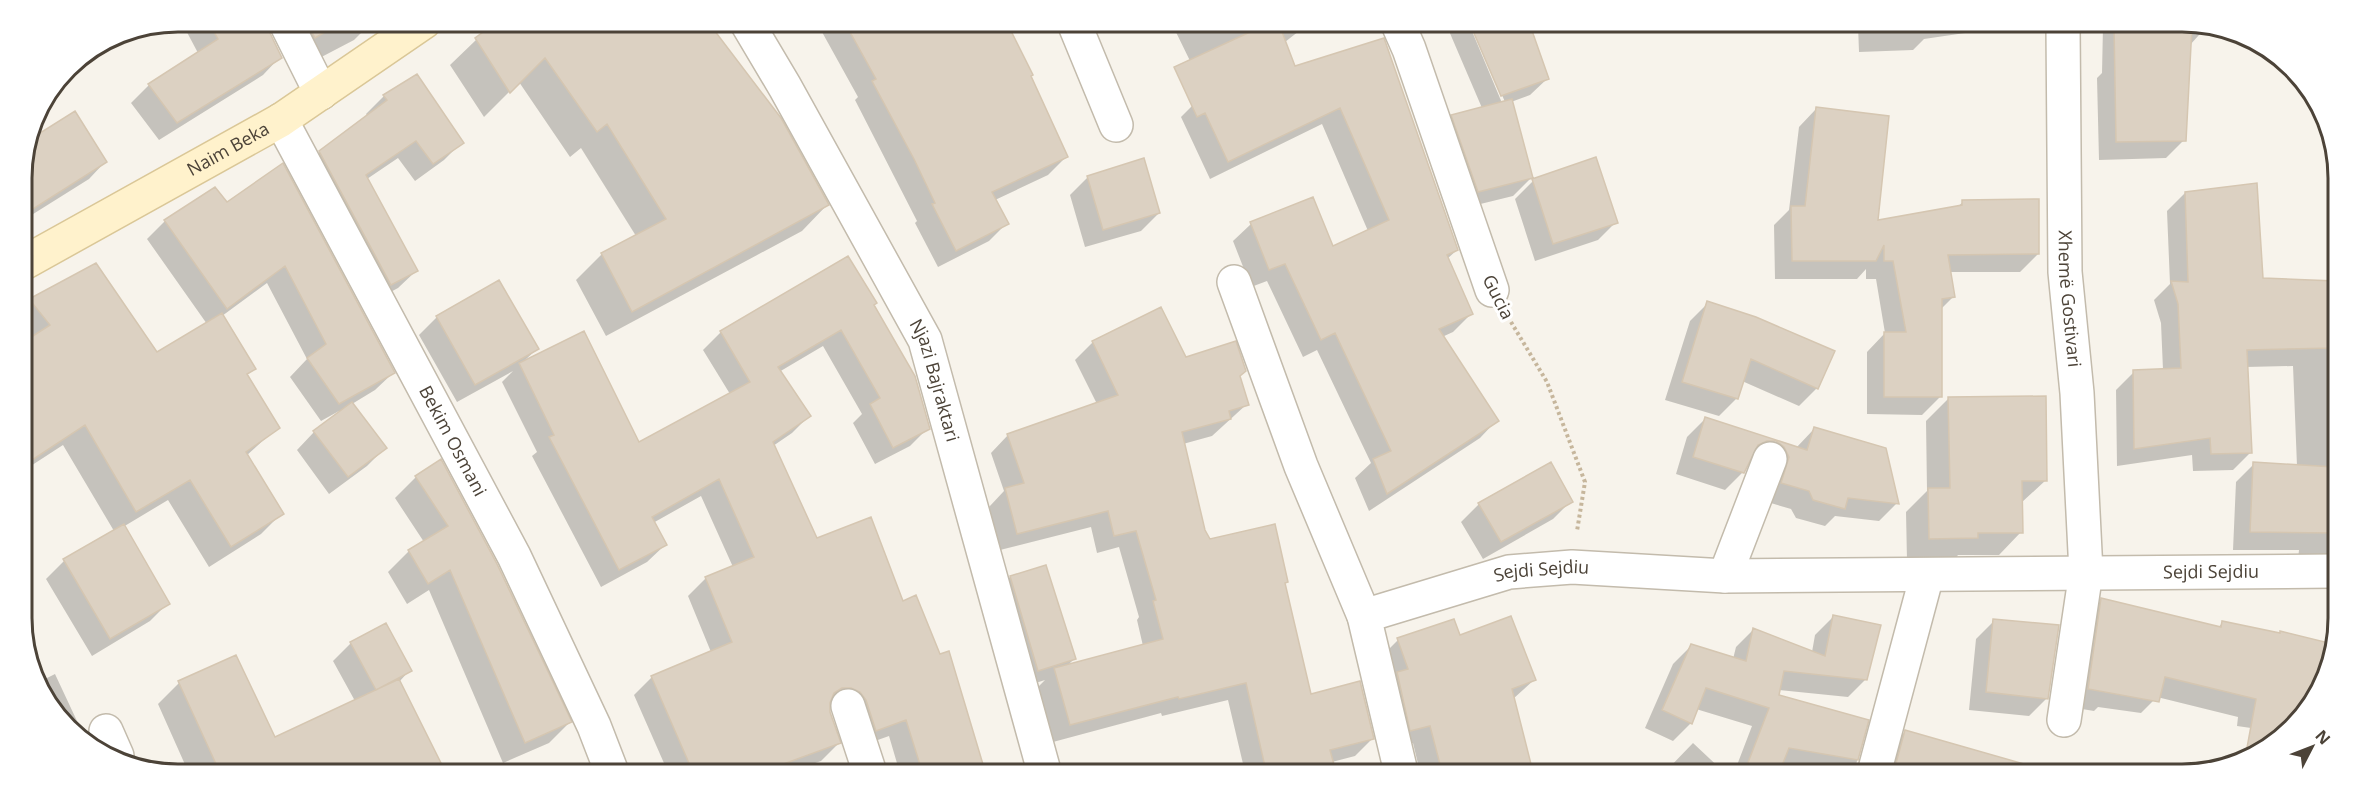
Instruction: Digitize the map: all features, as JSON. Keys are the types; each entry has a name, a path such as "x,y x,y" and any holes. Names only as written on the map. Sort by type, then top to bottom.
{"street":[{"path":"290,32 321,93"},
{"name":"Naim Beka","path":"32,258 281,120 409,32"},
{"name":"Njazi Bajraktari","path":"753,32 925,340 1042,764"},
{"path":"1078,32 1116,125"},
{"name":"Gucia","path":"1402,32 1492,290"},
{"name":"Xhemë Gostivari","path":"2063,32 2065,272 2077,393 2086,572"},
{"name":"Bekim Osmani","path":"281,120 514,556 594,726 609,764"},
{"path":"1234,282 1301,466 1364,616 1399,763"},
{"path":"1725,576 1770,459"},
{"name":"Sejdi Sejdiu","path":"1364,616 1509,572 1572,567 1725,576 2328,571"},
{"path":"2064,720 2086,572"},
{"path":"1877,763 1927,575"},
{"path":"848,706 867,764"}],"path":[{"name":"Gucia","path":"1492,290 1547,382 1585,482 1572,567"}],"building":[{"path":"214,32 269,32 282,58 177,123 148,84 218,39"},
{"path":"312,32 325,32 315,38"},
{"path":"483,32 716,32 781,118 829,205 632,312 601,253 666,219 607,124 597,132 545,58 510,93 475,38"},
{"path":"850,32 1012,32 1033,75 1031,76 1068,157 992,192 1009,224 956,251 932,204 935,203 914,159 872,81 876,79"},
{"path":"1250,32 1282,32 1295,66 1384,38 1458,250 1447,255 1473,314 1439,329 1499,421 1387,494 1373,459 1391,451 1335,333 1321,340 1285,264 1269,270 1250,222 1313,197 1333,246 1389,220 1340,108 1228,162 1205,113 1197,117 1174,67"},
{"path":"1473,32 1532,32 1549,79 1501,96"},
{"path":"2114,32 2192,33 2186,141 2116,142"},
{"path":"417,74 464,143 433,164 416,141 366,175 418,271 391,285 319,151 387,100 383,95"},
{"path":"1512,99 1533,178 1478,192 1451,115"},
{"path":"1816,107 1889,116 1878,220 1962,205 1962,200 2039,199 2039,254 1948,255 1955,297 1942,299 1942,397 1884,397 1884,332 1906,332 1893,261 1884,261 1884,245 1876,261 1792,261 1791,206 1805,206"},
{"path":"75,111 107,162 32,210 32,168 38,134"},
{"path":"1596,157 1618,223 1553,244 1532,179"},
{"path":"1144,158 1160,213 1103,230 1087,176"},
{"path":"283,163 395,373 339,404 307,358 326,344 285,266 227,309 164,220 215,187 227,202"},
{"path":"2257,183 2263,278 2328,281 2328,348 2247,350 2252,453 2211,454 2210,438 2134,449 2133,370 2181,368 2178,304 2171,281 2188,282 2185,192"},
{"path":"848,256 877,303 874,305 915,376 930,429 893,448 870,404 880,398 841,330 778,367 811,416 773,442 817,538 871,517 903,601 916,595 940,654 949,651 983,764 920,764 906,720 876,731 866,700 860,692 851,688 842,688 834,693 830,703 830,712 841,743 784,764 689,764 651,676 732,642 705,577 754,557 719,479 652,517 667,545 619,570 549,437 554,435 519,363 584,331 639,442 750,382 720,331"},
{"path":"96,263 157,352 222,313 256,369 247,374 280,428 246,452 284,514 231,547 190,480 136,512 85,425 32,460 32,337 50,325 32,303 32,297"},
{"path":"499,280 539,349 475,385 436,316"},
{"path":"1707,301 1756,317 1835,351 1818,389 1751,359 1738,399 1682,382"},
{"path":"1161,307 1186,357 1236,341 1246,371 1240,376 1249,405 1229,411 1231,419 1182,432 1205,530 1210,539 1275,524 1288,582 1285,583 1311,694 1360,681 1374,739 1330,750 1334,763 1264,763 1246,683 1179,699 1178,697 1070,725 1054,668 1163,639 1153,601 1156,600 1136,531 1114,536 1108,511 1017,534 1005,488 1024,483 1007,434 1118,395 1092,341"},
{"path":"2046,396 2047,481 2022,481 2023,533 1978,533 1978,538 1929,539 1928,488 1950,488 1948,397"},
{"path":"352,402 387,448 348,477 313,431"},
{"path":"1705,417 1807,450 1814,427 1886,448 1899,504 1848,498 1845,509 1813,500 1809,491 1781,483 1789,457 1784,447 1776,441 1767,441 1758,445 1744,473 1693,457"},
{"path":"441,459 497,564 572,722 525,743 450,570 428,584 408,550 448,526 415,476"},
{"path":"1551,462 1573,502 1501,542 1478,503"},
{"path":"2253,462 2328,467 2328,533 2250,532"},
{"path":"124,524 170,604 110,639 63,559"},
{"path":"1046,565 1076,659 1038,671 1010,576"},
{"path":"2101,598 2221,627 2222,621 2325,642 2324,655 2317,673 2298,706 2289,717 2282,717 2282,724 2279,727 2247,748 2256,699 2165,677 2159,702 2088,689"},
{"path":"1833,615 1881,625 1867,680 1784,671 1779,695 1869,720 1858,760 1789,748 1783,763 1748,763 1769,708 1706,688 1692,724 1662,710 1691,644 1746,661 1753,628 1825,656"},
{"path":"1511,616 1536,680 1512,689 1531,763 1440,763 1430,726 1410,731 1397,672 1408,669 1397,638 1454,619 1460,635"},
{"path":"1993,619 2059,625 2048,699 1986,692"},
{"path":"386,623 412,671 376,690 350,642"},
{"path":"236,655 275,737 399,679 441,764 216,764 178,681"},
{"path":"1905,730 2021,763 1896,763"}]}
